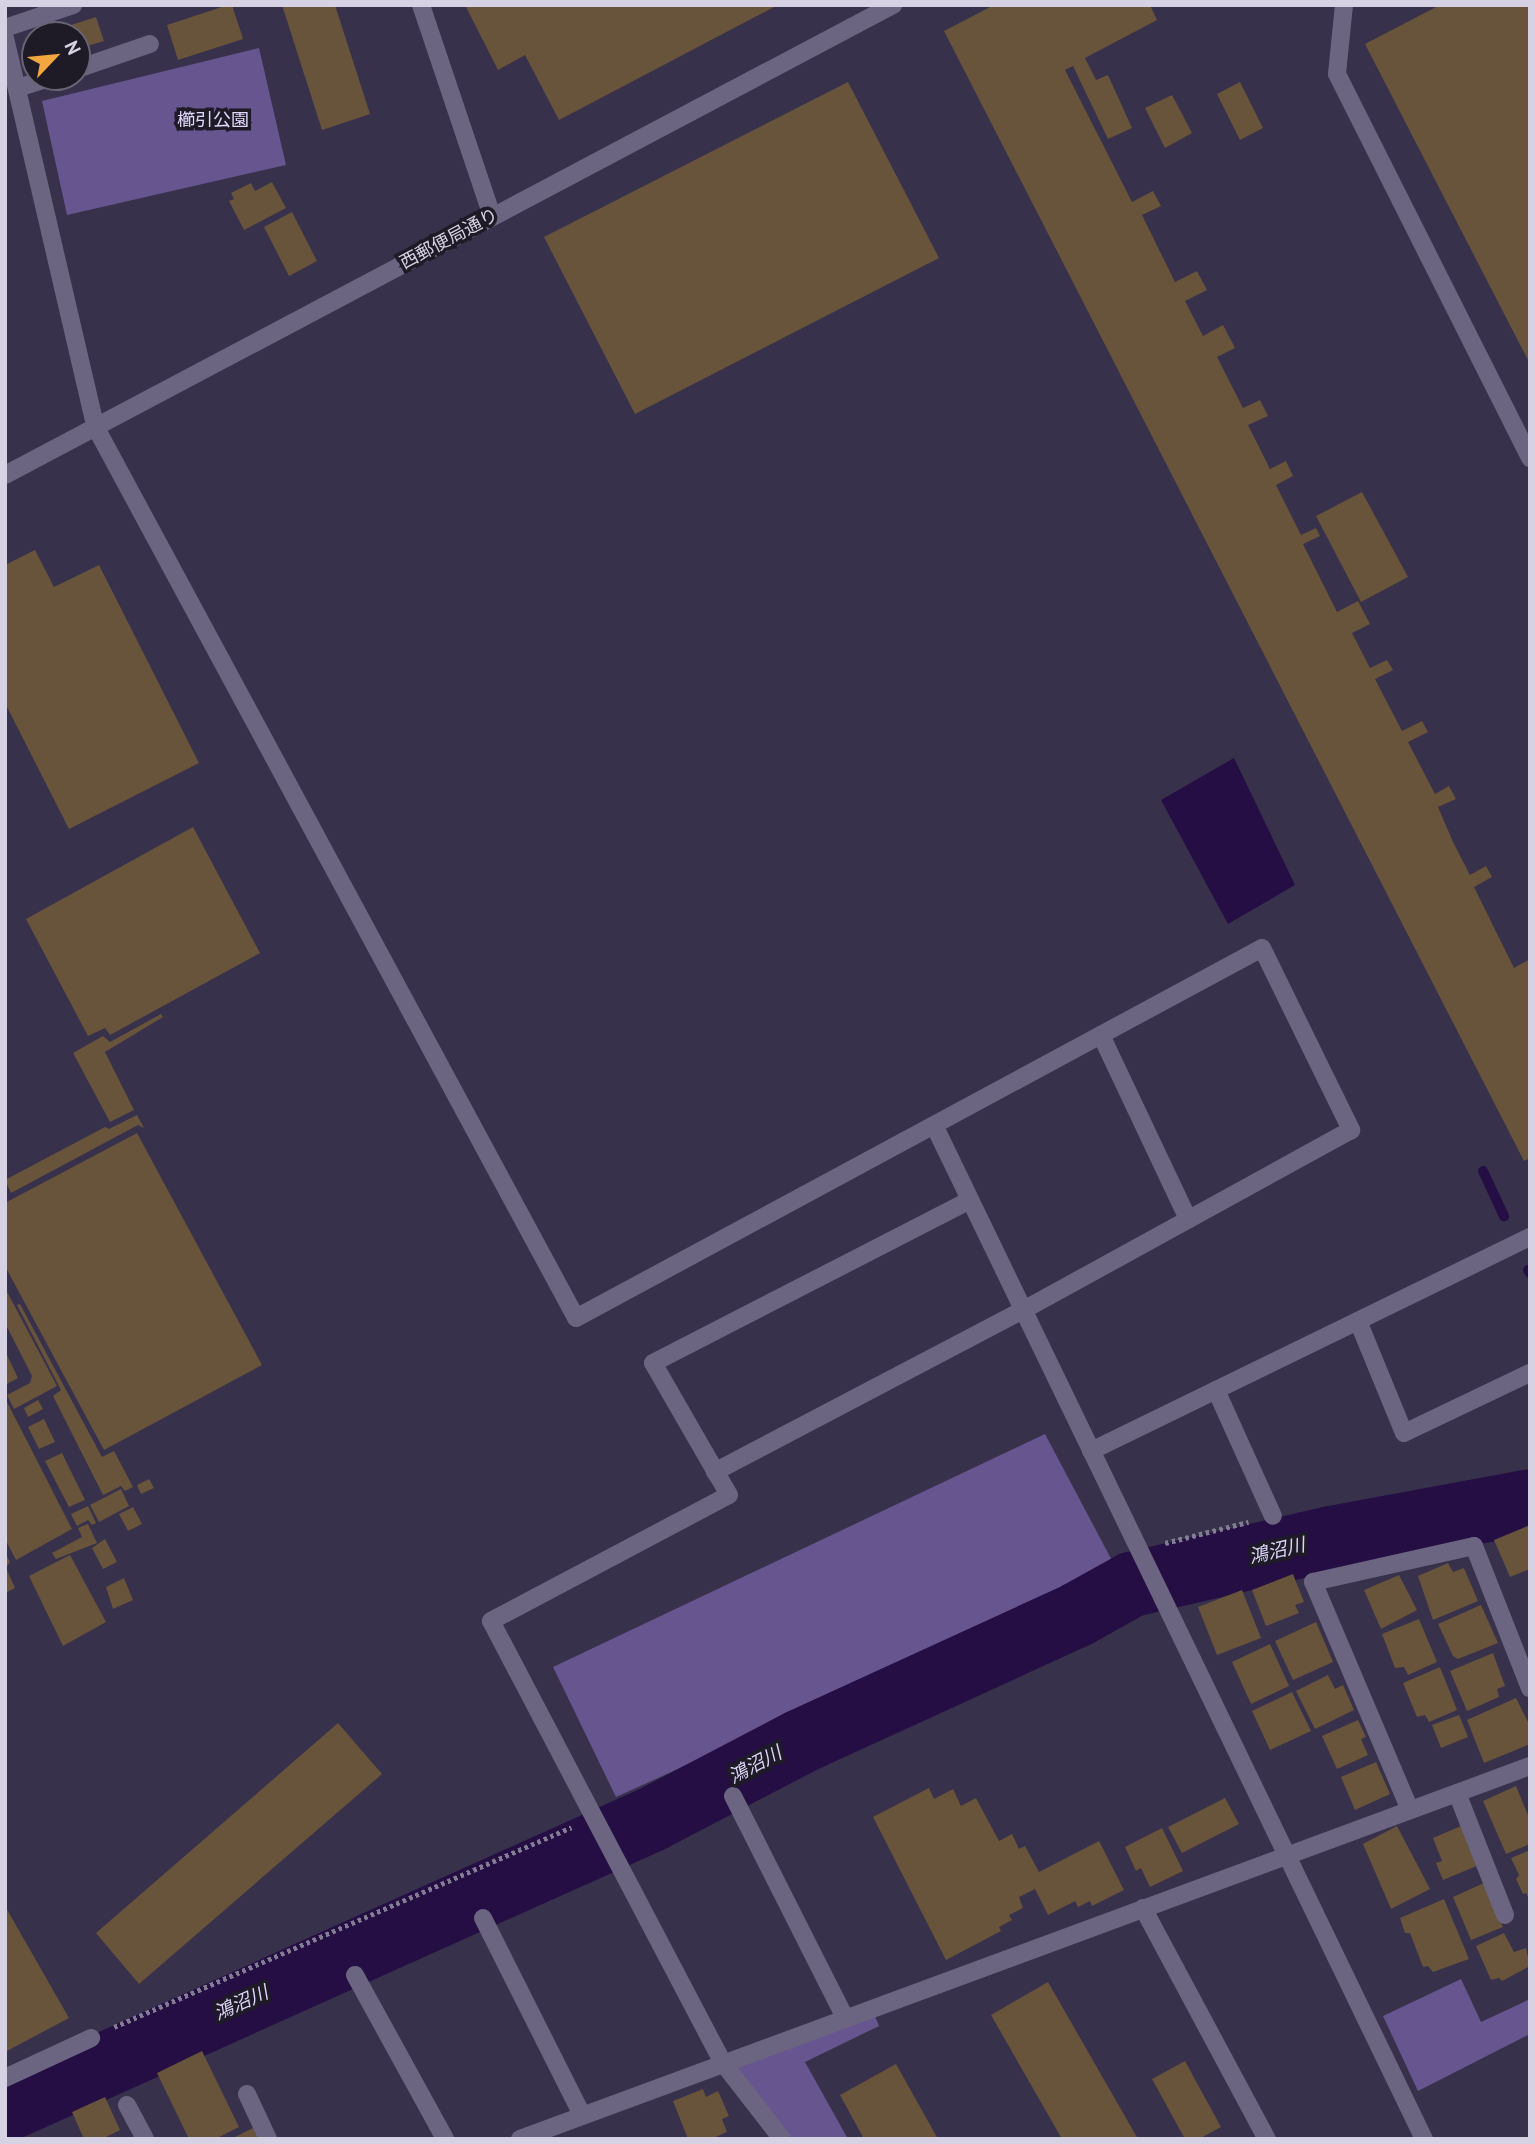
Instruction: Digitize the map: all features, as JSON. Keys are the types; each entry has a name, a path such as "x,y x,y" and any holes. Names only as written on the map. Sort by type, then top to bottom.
{"street":[{"path":"5,28 73,5"},
{"path":"421,5 492,216"},
{"name":"西郵便局通り","path":"5,475 893,5"},
{"path":"1344,5 1337,75 1530,458"},
{"path":"5,38 95,426 576,1318 1262,948 1351,1130 1023,1310 715,1472"},
{"path":"91,64 150,44"},
{"path":"1101,1035 1188,1219"},
{"path":"934,1125 1424,2139"},
{"path":"782,2139 723,2063 491,1621 729,1495 653,1363 970,1200"},
{"path":"1091,1451 1530,1237"},
{"path":"1358,1321 1404,1433 1530,1373"},
{"path":"1216,1390 1273,1516"},
{"path":"1410,1810 1313,1582 1474,1546 1530,1688"},
{"path":"520,2139 552,2133 582,2115 1530,1766"},
{"path":"1457,1793 1505,1915"},
{"path":"733,1796 845,2018"},
{"path":"1143,1908 1268,2139"},
{"path":"483,1918 582,2115"},
{"path":"355,1975 445,2139"},
{"path":"5,2078 90,2038"},
{"path":"247,2094 268,2139"},
{"path":"127,2105 145,2139"}],"path":[{"path":"1141,1555 1273,1516"},
{"path":"90,2038 594,1817"}],"green space":[{"name":"櫛引公園","path":"259,48 286,165 67,215 42,101"},
{"path":"1045,1434 1117,1570 616,1797 553,1667"},
{"path":"1461,1979 1481,2022 1530,1999 1530,2034 1418,2091 1383,2016"},
{"path":"873,2011 879,2026 805,2062 848,2139 786,2139 728,2065"}],"shaded area":[{"path":"1234,758 1295,885 1228,924 1161,800"}],"building":[{"path":"232,5 243,39 178,60 167,25"},
{"path":"282,5 335,5 370,114 322,130"},
{"path":"465,5 778,5 559,120 525,55 498,70"},
{"path":"994,5 1150,5 1157,20 1085,58 1096,80 1108,75 1132,128 1108,139 1073,66 1065,70 1132,202 1153,191 1161,206 1142,215 1175,282 1197,271 1207,290 1185,301 1203,336 1223,325 1235,348 1217,357 1243,408 1260,400 1268,416 1248,425 1270,469 1286,461 1293,476 1276,485 1301,535 1316,528 1320,536 1303,544 1337,612 1358,601 1370,624 1352,633 1370,668 1387,660 1393,670 1375,679 1402,731 1422,721 1428,732 1408,742 1435,794 1449,786 1456,799 1438,807 1453,842 1470,875 1486,866 1492,877 1474,887 1514,968 1530,959 1530,1158 1524,1161 944,31"},
{"path":"1440,5 1530,5 1530,364 1365,44"},
{"path":"96,17 104,41 91,45 91,21 84,21"},
{"path":"848,82 939,258 635,414 544,237"},
{"path":"1240,82 1263,128 1240,140 1217,94"},
{"path":"1172,95 1192,133 1165,148 1145,108"},
{"path":"272,182 286,208 244,230 229,201 234,199 231,193 251,183 255,191"},
{"path":"292,212 317,261 289,276 264,227"},
{"path":"1362,492 1408,577 1361,602 1316,516"},
{"path":"35,550 54,587 99,565 199,763 69,829 5,703 5,565"},
{"path":"193,827 260,953 110,1035 105,1028 88,1036 26,919"},
{"path":"161,1014 163,1017 105,1052 134,1110 110,1122 73,1053 103,1036 110,1042"},
{"path":"137,1115 144,1128 138,1125 11,1193 5,1180 105,1127 109,1129"},
{"path":"137,1133 262,1365 104,1450 5,1266 5,1203"},
{"path":"5,1288 57,1386 14,1409 7,1395 30,1383 32,1376 5,1323"},
{"path":"20,1304 102,1457 114,1451 133,1487 125,1491 121,1486 103,1495 53,1396 61,1390 17,1305"},
{"path":"5,1351 18,1378 5,1385"},
{"path":"5,1398 72,1529 16,1560 5,1539"},
{"path":"38,1400 43,1409 28,1417 24,1408"},
{"path":"44,1419 55,1442 39,1449 28,1427"},
{"path":"62,1453 85,1500 69,1507 45,1461"},
{"path":"149,1479 154,1488 141,1494 137,1485"},
{"path":"121,1489 129,1506 99,1522 90,1505"},
{"path":"88,1506 96,1523 92,1525 88,1520 77,1526 71,1514"},
{"path":"133,1507 142,1524 128,1531 119,1514"},
{"path":"88,1524 97,1543 56,1559 52,1553 82,1537 78,1528"},
{"path":"1530,1525 1530,1569 1510,1577 1494,1540"},
{"path":"105,1539 117,1562 103,1569 92,1548"},
{"path":"5,1552 10,1562 6,1568 15,1588 5,1593"},
{"path":"70,1555 106,1622 63,1646 29,1576"},
{"path":"1448,1563 1453,1572 1464,1568 1478,1601 1433,1620 1418,1576"},
{"path":"1293,1574 1304,1602 1295,1605 1299,1613 1266,1626 1252,1590"},
{"path":"1399,1575 1417,1610 1381,1629 1364,1590"},
{"path":"124,1578 133,1600 113,1609 106,1587"},
{"path":"1242,1590 1261,1638 1217,1655 1198,1607"},
{"path":"1481,1605 1498,1643 1458,1659 1453,1656 1438,1624"},
{"path":"1419,1619 1437,1662 1408,1675 1404,1667 1395,1668 1382,1634"},
{"path":"1316,1622 1333,1662 1293,1680 1275,1641"},
{"path":"1270,1644 1289,1686 1251,1704 1232,1662"},
{"path":"1493,1653 1505,1686 1497,1689 1499,1697 1467,1711 1450,1671"},
{"path":"1440,1667 1457,1710 1429,1722 1425,1715 1417,1717 1403,1683"},
{"path":"1328,1675 1335,1689 1343,1685 1354,1710 1315,1729 1296,1691"},
{"path":"1292,1692 1311,1731 1270,1750 1252,1711"},
{"path":"1516,1698 1529,1724 1530,1744 1484,1763 1467,1720"},
{"path":"1459,1715 1468,1737 1441,1748 1432,1725"},
{"path":"1358,1720 1366,1737 1361,1739 1368,1755 1337,1769 1322,1736"},
{"path":"338,1723 382,1774 139,1984 96,1933"},
{"path":"1376,1762 1390,1794 1355,1810 1341,1777"},
{"path":"1516,1786 1530,1820 1530,1844 1506,1854 1483,1801"},
{"path":"929,1788 934,1799 953,1789 961,1806 976,1798 999,1841 1012,1834 1019,1849 1025,1846 1039,1872 1099,1841 1124,1890 1092,1906 1090,1901 1078,1907 1075,1901 1048,1915 1035,1889 1019,1897 1023,1908 1009,1915 1012,1920 999,1927 1001,1931 946,1960 873,1817"},
{"path":"1225,1798 1239,1824 1182,1853 1168,1827"},
{"path":"1397,1826 1430,1889 1391,1909 1363,1844"},
{"path":"1461,1826 1479,1865 1443,1880 1436,1863 1442,1861 1433,1838"},
{"path":"1162,1828 1183,1871 1150,1887 1141,1868 1136,1871 1125,1847"},
{"path":"1530,1850 1530,1901 1526,1893 1523,1894 1516,1879 1519,1875 1511,1858"},
{"path":"1484,1883 1503,1927 1471,1940 1453,1897"},
{"path":"1444,1899 1469,1959 1433,1972 1428,1966 1423,1967 1410,1933 1405,1933 1400,1918"},
{"path":"5,1906 69,2018 5,2052"},
{"path":"1504,1933 1514,1952 1526,1948 1530,1966 1502,1981 1499,1978 1491,1980 1476,1946"},
{"path":"1048,1982 1138,2139 1062,2139 991,2015"},
{"path":"202,2051 239,2127 215,2139 189,2139 157,2073"},
{"path":"1185,2061 1221,2127 1199,2139 1185,2139 1152,2079"},
{"path":"896,2064 938,2139 864,2139 840,2095"},
{"path":"703,2089 706,2097 718,2091 729,2116 722,2119 727,2132 711,2139 688,2139 673,2101"},
{"path":"105,2097 120,2130 102,2139 84,2139 72,2112"},
{"path":"253,2128 259,2139 231,2139"}],"waterway":[{"path":"1483,1171 1504,1216"},
{"name":"鴻沼川","path":"5,2109 651,1819 800,1741 1077,1614 1131,1584 1331,1538 1530,1501"}]}
